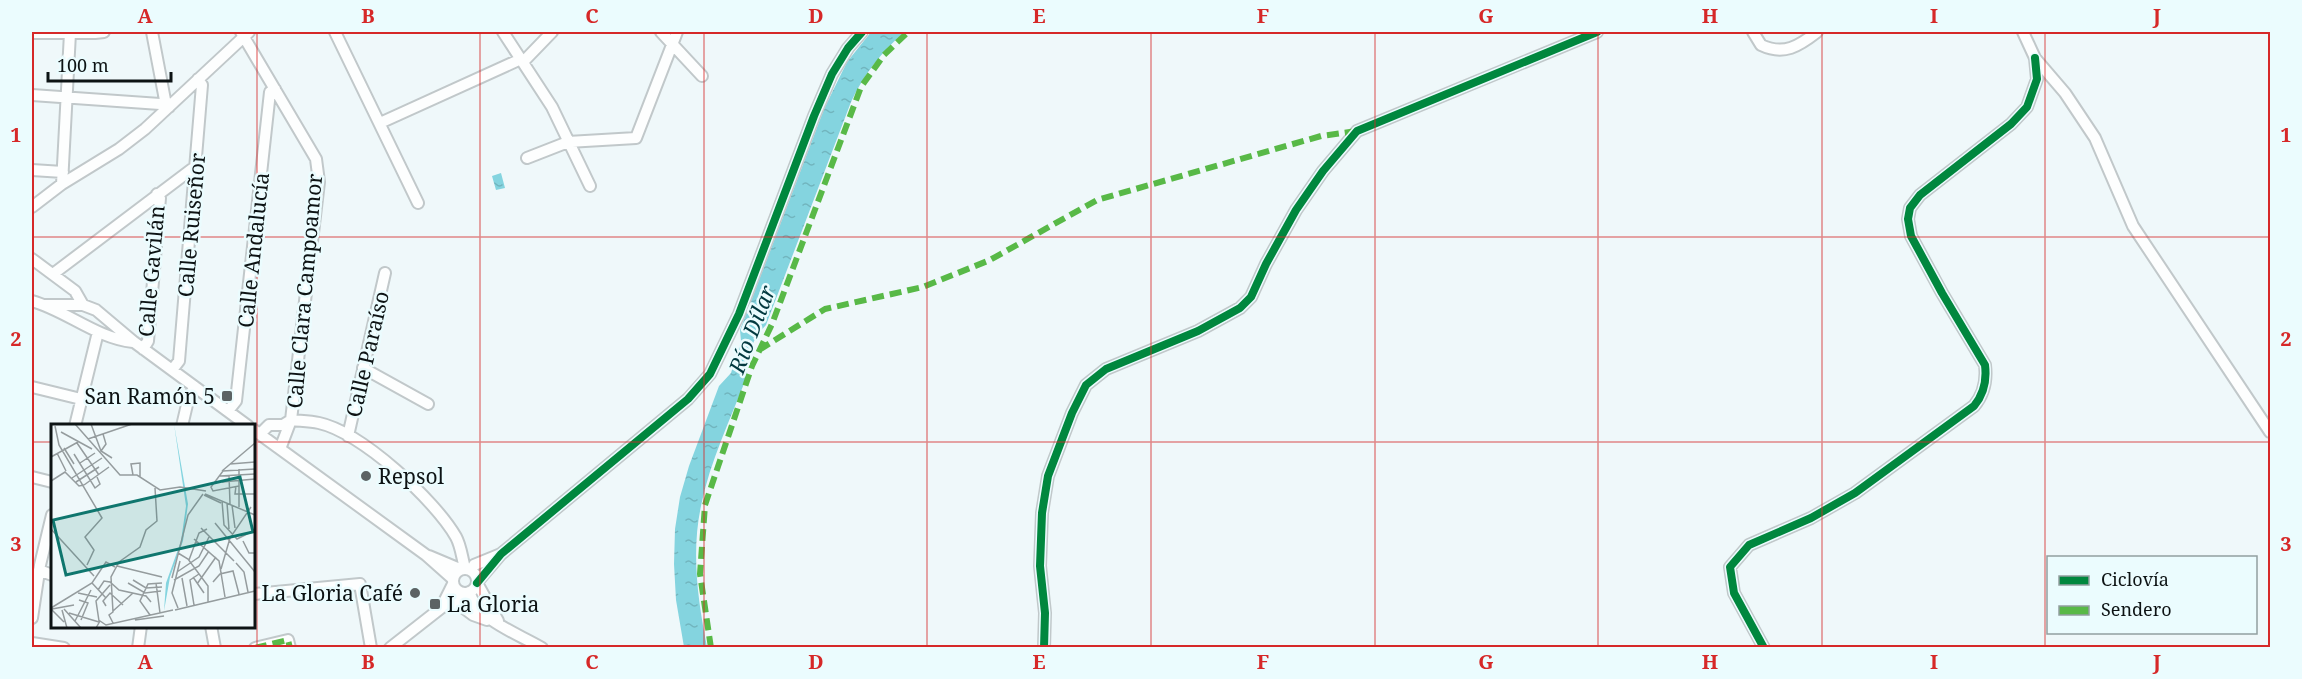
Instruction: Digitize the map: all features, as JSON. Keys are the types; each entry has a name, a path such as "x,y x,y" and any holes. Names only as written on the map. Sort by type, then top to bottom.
{"street":[{"path":"32,33 104,32"},
{"path":"152,32 165,100 170,107"},
{"path":"335,32 418,203"},
{"path":"503,32 552,107 590,186"},
{"path":"380,123 522,61 552,32"},
{"path":"662,32 702,76"},
{"path":"527,158 568,142 636,138 677,32"},
{"path":"390,648 441,608 468,593 501,554 688,399 710,374 739,314 832,74 848,48 862,32"},
{"path":"1044,648 1045,613 1040,566 1042,513 1048,476 1072,413 1086,385 1106,369 1198,331 1240,308 1251,297 1266,264 1296,210 1323,171 1357,132 1597,32"},
{"path":"1753,32 1761,45 1781,50 1799,45 1817,32"},
{"path":"2023,32 2035,58 2065,93 2095,138 2133,226 2271,432"},
{"path":"62,184 70,33"},
{"path":"32,207 62,184 119,149 170,107 245,33"},
{"name":"Calle Clara Campoamor","path":"245,33 316,159 319,182 291,420 280,449"},
{"path":"1764,648 1734,592 1730,567 1749,545 1811,518 1855,493 1974,406 1981,396 1985,384 1985,365 1921,256 1911,236 1908,219 1910,208 1920,195 2011,124 2027,107 2037,79 2035,58"},
{"name":"Calle Ruiseñor","path":"172,370 179,361 202,86 198,79"},
{"name":"Calle Andalucía","path":"228,411 236,401 270,92 275,89"},
{"path":"32,95 160,104 170,107"},
{"path":"52,274 157,194 192,169 195,170"},
{"path":"32,170 63,172"},
{"name":"Calle Gavilán","path":"138,345 148,341 160,198 157,194"},
{"path":"32,259 75,291 80,306 74,318"},
{"name":"Calle Paraíso","path":"348,436 386,273"},
{"path":"32,301 96,310 138,345 245,424"},
{"path":"44,304 74,318 78,323 138,345"},
{"path":"75,424 101,333 109,322"},
{"path":"363,368 428,404"},
{"path":"32,387 81,399"},
{"path":"182,424 189,396 195,387"},
{"path":"291,420 320,423 348,436 404,475 437,512 456,538 465,569"},
{"name":"Calle Clara Campoamor","path":"256,432 269,425 283,425 291,420"},
{"path":"256,432 426,555 453,581 459,592 468,593"},
{"path":"32,477 51,483"},
{"path":"32,618 37,566 51,518"},
{"path":"441,608 453,581 465,569 501,554"},
{"path":"426,555 475,573 477,582 500,624"},
{"path":"37,566 51,574"},
{"path":"255,594 360,584 371,647"},
{"path":"468,593 473,604 482,613 542,648"},
{"path":"441,608 461,606 473,615 500,624"},
{"path":"138,648 141,628"},
{"path":"211,628 215,648"},
{"path":"255,648 288,640 290,648"},
{"path":"32,643 64,648"}],"water":[{"name":"Río Dílar","path":"871,32 904,32 874,64 851,102 766,325 751,348 747,362 747,376 710,473 698,524 697,577 707,647 684,647 676,600 674,564 675,529 680,497 689,466 719,386 731,373 741,341 740,330 824,109 847,62"},
{"path":"501,173 505,188 496,190 492,176"}],"marked path":[{"path":"711,648 700,574 705,505 752,366 772,324 861,87 884,55 908,32"},
{"path":"759,350 825,309 923,287 990,260 1097,200 1321,136 1357,131"},
{"path":"255,648 288,640 290,648"}],"cycle path":[{"path":"477,583 501,554 688,399 710,374 739,314 832,74 848,48 862,32"},
{"path":"1044,648 1045,613 1040,566 1042,513 1048,476 1072,413 1086,385 1106,369 1198,331 1240,308 1251,297 1266,264 1296,210 1323,171 1357,131 1597,32"},
{"path":"1764,648 1734,593 1730,567 1749,545 1811,518 1855,493 1974,406 1980,397 1986,376 1985,365 1911,236 1908,219 1910,208 1920,195 2011,124 2027,107 2037,79 2035,58"}],"place":[{"name":"San Ramón 5","path":"227,396"},
{"name":"Repsol","path":"366,476"},
{"name":"La Gloria Café","path":"415,593"},
{"name":"La Gloria","path":"435,604"}]}
